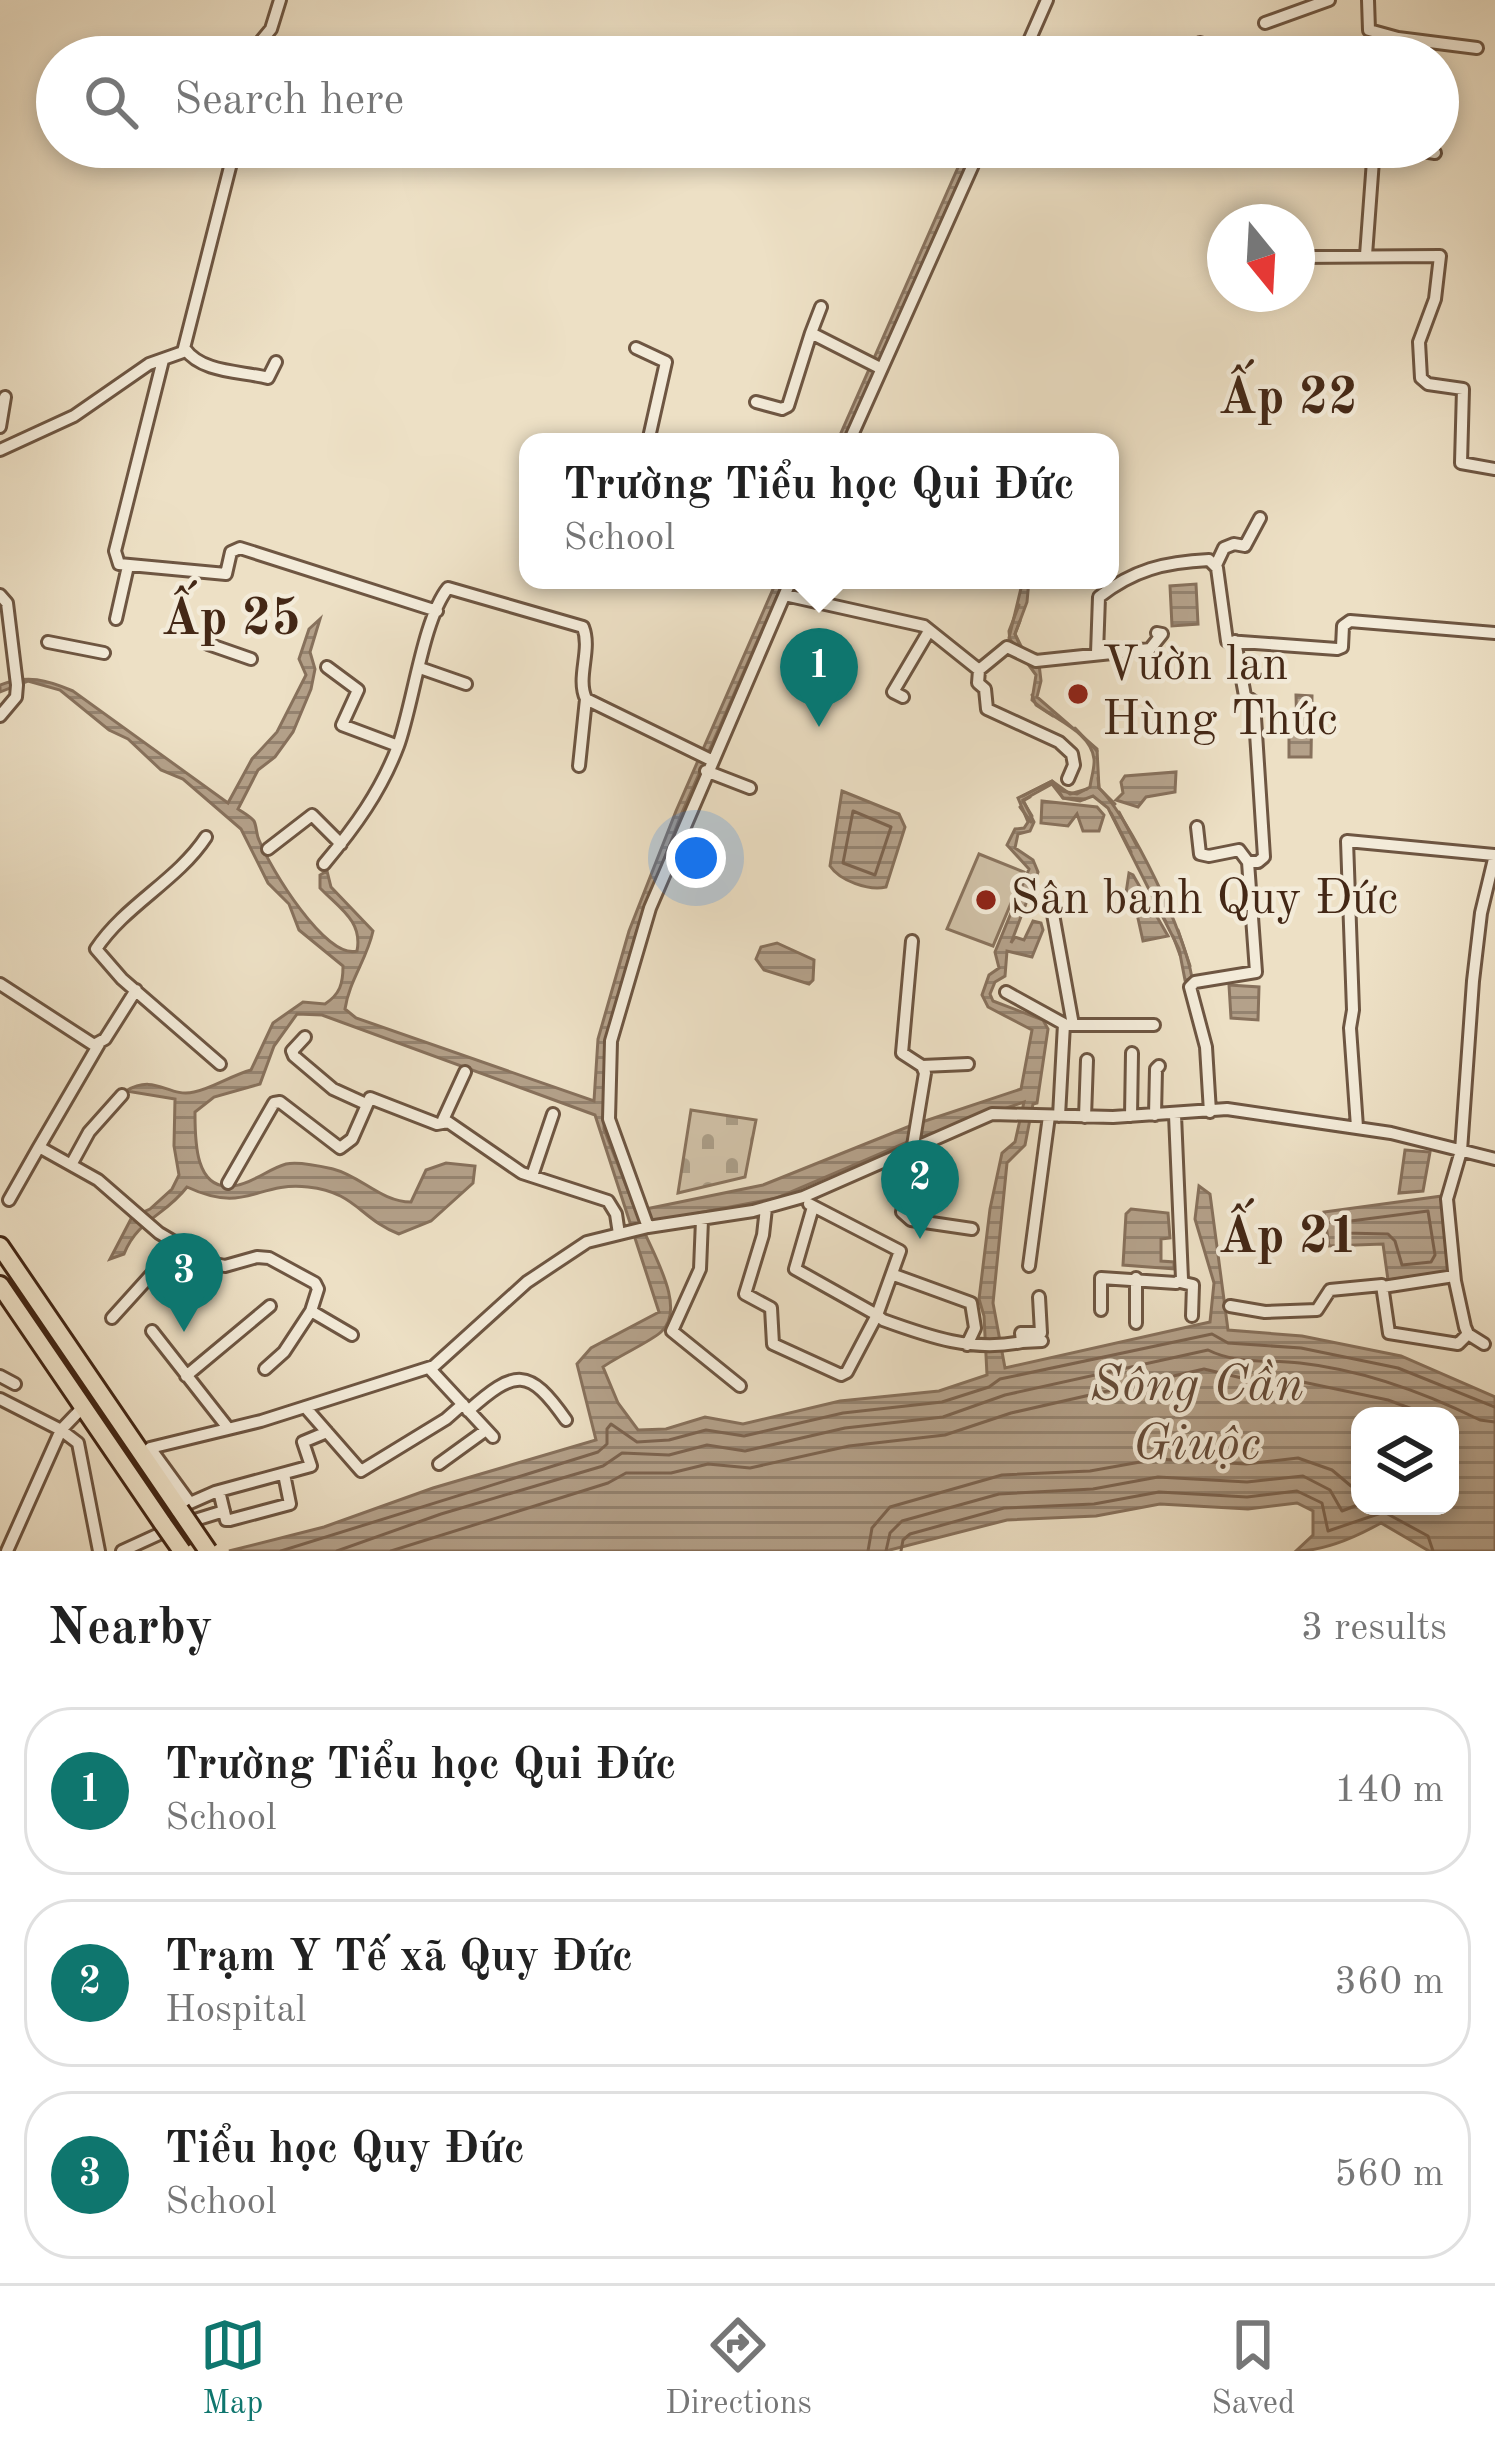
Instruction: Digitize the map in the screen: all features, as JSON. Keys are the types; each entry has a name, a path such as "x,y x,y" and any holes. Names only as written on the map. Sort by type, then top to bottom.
{"highway":[{"path":"0,1246 208,1551"},
{"path":"0,1286 182,1551"}],"street":[{"path":"265,36 280,0"},
{"path":"1031,36 1047,0"},
{"path":"1265,23 1329,0"},
{"path":"1368,0 1369,30 1391,36"},
{"path":"1459,46 1477,48"},
{"path":"0,450 74,416 149,364 185,349 230,168"},
{"path":"853,433 971,168"},
{"path":"1366,255 1372,168"},
{"path":"1315,256 1442,257 1434,303 1419,342 1420,378 1428,384 1463,389 1461,463 1495,469"},
{"path":"755,402 786,407 821,307"},
{"path":"811,333 880,368"},
{"path":"637,348 667,363 650,433"},
{"path":"185,349 204,364 268,378 276,362"},
{"path":"164,360 115,551 118,564 226,574 231,551 240,548 437,611"},
{"path":"0,427 5,397"},
{"path":"1260,518 1245,546 1224,548 1216,566 1224,637 1339,649 1343,626 1350,621 1495,633"},
{"path":"1119,581 1173,562 1208,560 1216,566"},
{"path":"116,619 128,566"},
{"path":"324,863 370,805 398,746 445,590 452,588 583,628 586,700 579,766"},
{"path":"646,1227 609,1119 611,1041 650,908 788,589"},
{"path":"1097,653 1099,597 1109,589"},
{"path":"0,595 7,603 17,685 16,698 0,716"},
{"path":"785,596 929,631 979,670"},
{"path":"903,697 893,692 929,631"},
{"path":"1068,778 1074,765 1072,754 1059,742 987,709 979,670 1004,647 1036,661 1150,650 1160,641 1162,634 1157,633"},
{"path":"1235,641 1245,696 1253,701 1264,857 1248,862"},
{"path":"48,642 104,653"},
{"path":"208,644 251,659"},
{"path":"327,667 358,690 342,725 398,746"},
{"path":"420,668 466,684"},
{"path":"586,700 750,788"},
{"path":"268,849 312,815 341,844"},
{"path":"1197,827 1200,854 1240,850 1248,862 1256,972 1190,987 1206,1047 1208,1112"},
{"path":"206,837 96,948 107,964 220,1064"},
{"path":"1357,1127 1347,841 1494,855 1481,913 1461,1151 1447,1198 1454,1276 1468,1334 1484,1344"},
{"path":"1481,913 1495,917"},
{"path":"1029,1266 1068,1025 1053,914"},
{"path":"912,940 902,1053 922,1066 968,1064"},
{"path":"0,984 99,1044"},
{"path":"8,1200 99,1044 136,991"},
{"path":"1006,992 1068,1025 1154,1024"},
{"path":"305,1037 293,1056 333,1089 366,1104"},
{"path":"1131,1116 1132,1053"},
{"path":"1084,1117 1087,1060"},
{"path":"922,1066 925,1073 902,1213 972,1229"},
{"path":"1155,1115 1156,1069 1160,1066"},
{"path":"228,1183 274,1103 280,1102 340,1148 352,1139 370,1098 436,1124 443,1120 465,1072"},
{"path":"72,1163 89,1132 122,1095"},
{"path":"327,1432 303,1442 311,1466 190,1503 150,1448 429,1368 446,1359 527,1282 587,1242 646,1227 807,1202 992,1114 1131,1116 1227,1109 1357,1127 1495,1159"},
{"path":"532,1176 553,1114"},
{"path":"1175,1114 1183,1260 1180,1282"},
{"path":"443,1120 532,1176 608,1202 625,1233"},
{"path":"39,1147 72,1163 150,1226 210,1263 225,1266 256,1257 277,1261 315,1283 318,1289 311,1311 284,1352 265,1370"},
{"path":"766,1208 763,1235 745,1292 771,1308 773,1344 843,1375 877,1316 901,1258 895,1245 807,1202"},
{"path":"807,1202 795,1268 877,1316 934,1338 967,1345 1042,1341"},
{"path":"702,1220 700,1269 672,1331 740,1386"},
{"path":"112,1318 178,1245"},
{"path":"894,1276 970,1302 975,1319 967,1345"},
{"path":"1230,1306 1265,1312 1317,1310 1330,1290 1454,1276"},
{"path":"1101,1310 1101,1278 1136,1278 1192,1285 1192,1316"},
{"path":"1136,1278 1136,1323"},
{"path":"1383,1286 1389,1333 1458,1344 1468,1334"},
{"path":"1022,1342 1021,1334 1041,1333 1039,1297"},
{"path":"186,1376 270,1306"},
{"path":"311,1311 352,1335"},
{"path":"152,1331 228,1428"},
{"path":"429,1368 489,1433 439,1464"},
{"path":"0,1376 15,1384"},
{"path":"305,1407 361,1471 500,1383 518,1377 532,1380 566,1420"},
{"path":"0,1399 78,1443 99,1551"},
{"path":"7,1551 61,1430 82,1407"},
{"path":"219,1491 228,1520 290,1504 284,1474"},
{"path":"122,1551 224,1511"}],"green space":[{"name":"Sân banh Quy Đức","path":"979,854 1024,872 993,946 947,929"},
{"path":"691,1110 756,1120 745,1177 678,1193"}],"water":[{"path":"958,168 965,168 847,433 841,433"},
{"path":"1196,584 1198,624 1172,626 1170,586"},
{"name":"Sông Cần Giuộc","path":"773,589 780,589 681,815 636,933 606,1040 604,1129 636,1211 763,1185 910,1126 1021,1089 1032,1030 988,1007 982,995 989,975 999,968 995,952 1029,869 1007,845 1015,829 1028,822 1018,798 1052,781 1062,791 1077,794 1090,787 1094,762 1080,734 1097,749 1099,788 1126,825 1155,879 1180,936 1192,979 1185,980 1179,949 1108,808 1093,796 1080,801 1063,798 1052,784 1023,800 1034,822 1030,831 1018,834 1015,848 1033,860 1038,872 1011,943 1015,937 1024,940 1033,921 1041,923 1043,930 1032,957 1007,951 1005,976 995,982 990,994 993,1001 1043,1020 1048,1029 1037,1103 1025,1145 1007,1163 993,1303 1005,1368 1210,1322 1214,1283 1195,1219 1199,1186 1210,1194 1228,1330 1302,1336 1401,1356 1495,1397 1495,1551 1429,1551 1381,1523 1340,1542 1296,1551 1313,1535 1313,1511 1297,1503 1248,1509 1160,1504 1096,1516 1007,1520 886,1551 229,1551 324,1527 433,1488 596,1440 577,1364 591,1348 659,1312 595,1115 322,1015 297,1014 274,1046 260,1084 214,1097 195,1112 199,1161 211,1180 233,1186 286,1164 303,1163 343,1172 390,1198 411,1202 426,1170 446,1163 475,1166 473,1183 431,1221 399,1234 324,1190 290,1186 224,1198 187,1187 144,1225 124,1254 110,1259 132,1217 150,1209 172,1189 179,1175 175,1099 126,1091 146,1084 194,1092 251,1070 273,1023 303,1002 325,1004 330,1000 340,988 343,966 299,930 289,904 268,883 241,829 183,779 161,770 128,739 109,730 60,690 28,681 0,692 0,685 19,680 37,680 73,691 228,803 252,759 277,732 306,675 299,659 309,629 320,619 310,652 315,669 311,689 293,732 275,757 258,770 238,809 254,821 265,853 287,890 330,941 357,951 353,923 320,888 320,875 327,871 331,887 373,931 345,1009 356,1018 594,1101 598,1039 629,931","holes":["1024,1102 1015,1142 1002,1153 990,1209 979,1299 987,1375 939,1391 840,1401 743,1424 705,1417 666,1429 638,1430 618,1403 603,1367 656,1336 668,1322 669,1294 641,1224 777,1198 910,1141"]},
{"name":"Sông Cần Giuộc","path":"1021,589 1028,589 1015,634 1039,664 1037,697 1076,730 1032,700 1036,675 1009,638"},
{"path":"1296,695 1312,696 1311,757 1289,757 1289,735 1297,734"},
{"path":"1176,772 1175,792 1146,797 1138,807 1116,800 1123,793 1125,776"},
{"path":"842,791 899,814 905,827 886,887 855,884 830,866"},
{"path":"1042,801 1097,807 1104,815 1099,831 1083,831 1077,814 1068,826 1041,823"},
{"path":"1129,873 1168,936 1143,941 1135,905 1126,893"},
{"path":"777,943 814,960 809,984 764,970 756,959 761,947"},
{"path":"1229,985 1259,987 1258,1020 1231,1018"},
{"path":"1405,1150 1430,1152 1423,1191 1399,1193"},
{"path":"1442,1196 1449,1271 1388,1280 1383,1244 1329,1246 1324,1212"},
{"path":"1131,1209 1168,1213 1170,1238 1161,1239 1161,1261 1174,1262 1174,1269 1123,1265 1126,1214"}],"waterway":[{"path":"1010,641 1019,605"},
{"path":"1020,621 1015,634 1023,650"},
{"path":"1032,695 1036,705 1053,716"},
{"path":"1075,728 1097,751"},
{"path":"1098,778 1099,788 1115,804"},
{"path":"1023,796 1052,781 1070,794 1087,789"},
{"path":"1058,790 1063,798 1085,799"},
{"path":"1030,797 1023,801 1032,816"},
{"path":"1020,807 1031,822"},
{"path":"1119,812 1137,846"},
{"path":"1111,813 1131,852"},
{"path":"1156,888 1171,916"},
{"path":"1153,899 1166,922"},
{"path":"1178,930 1190,966"},
{"path":"1173,936 1180,955"}],"place":[{"name":"Vườn lan Hùng Thức","path":"1078,694"},
{"name":"Trường Tiểu học Qui Đức","path":"819,727"},
{"name":"Sân banh Quy Đức","path":"986,900"},
{"name":"Trạm Y Tế xã Quy Đức","path":"920,1239"},
{"name":"Tiểu học Quy Đức","path":"184,1332"}],"district":[{"name":"Ấp 22","path":"1288,399"},
{"name":"Ấp 25","path":"231,620"},
{"name":"Ấp 21","path":"1288,1238"}]}
